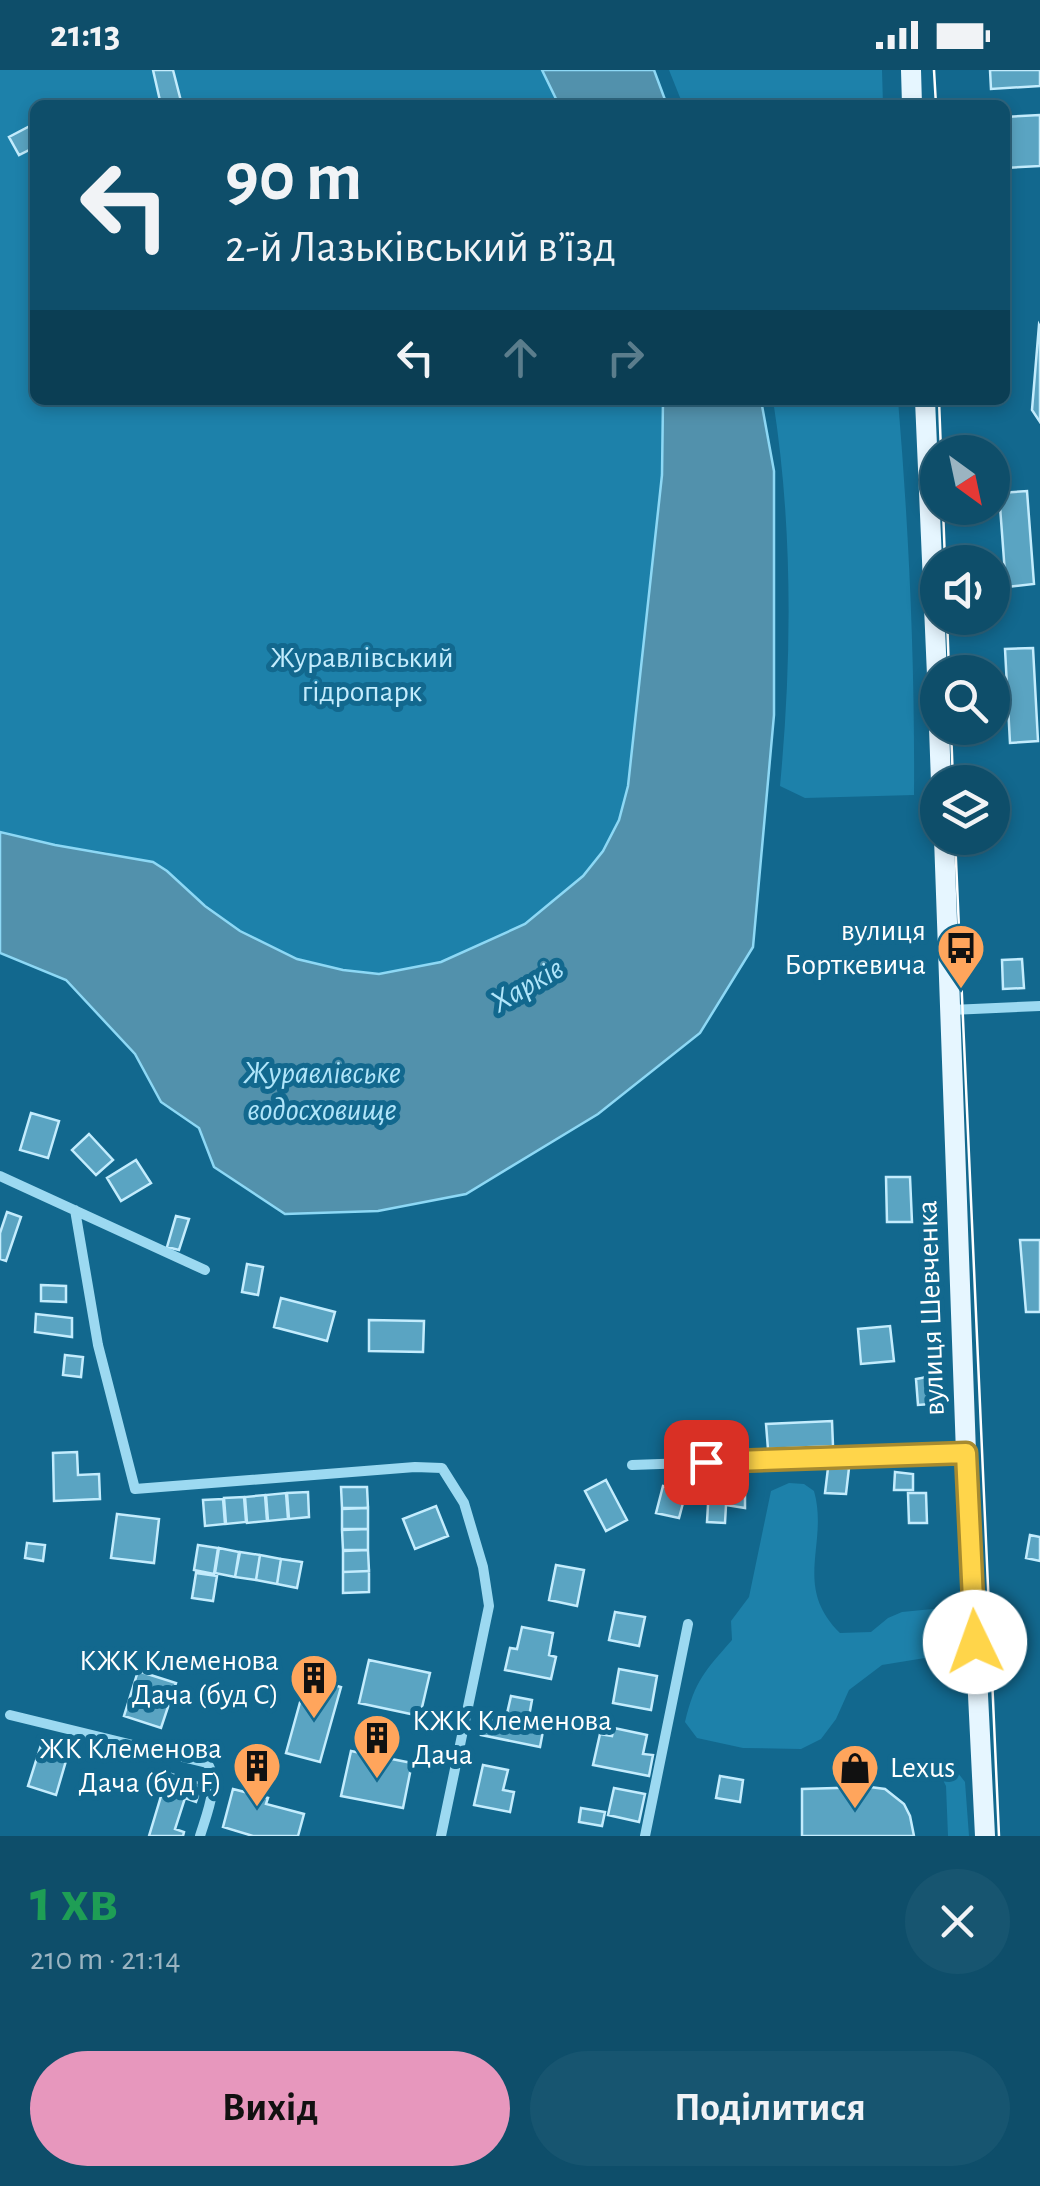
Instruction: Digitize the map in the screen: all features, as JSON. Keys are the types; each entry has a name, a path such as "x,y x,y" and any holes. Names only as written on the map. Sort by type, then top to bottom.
{"main road":[{"path":"911,70 912,100"},
{"path":"925,405 936,655"},
{"name":"вулиця Шевченка","path":"945,855 966,1453 985,1836"}],"street":[{"path":"951,1010 1040,1006"},
{"path":"0,1176 205,1270"},
{"path":"75,1210 98,1346 135,1489 442,1468 464,1504 483,1567 489,1606 441,1836"},
{"path":"632,1465 966,1453"},
{"path":"644,1836 688,1624"},
{"path":"10,1715 206,1762 214,1780 200,1836"}],"green space":[{"name":"Журавлівський гідропарк","path":"0,70 542,70 557,100 30,100 30,405 663,405 662,475 628,786 619,820 603,851 583,876 525,924 441,962 379,974 297,959 240,931 188,891 106,852 0,832"},
{"path":"669,70 882,70 883,100 681,100"},
{"path":"774,405 898,405 910,598 914,795 805,798 780,786 787,690 788,593"},
{"path":"789,1483 804,1484 814,1491 818,1598 840,1633 871,1632 902,1612 953,1607 952,1638 931,1657 882,1665 849,1690 836,1719 821,1739 801,1749 743,1748 697,1738 685,1722 693,1696 708,1668 732,1640 731,1621 749,1597 771,1491"},
{"path":"951,1771 965,1782 969,1836 948,1836 946,1786 937,1777"}],"water":[{"path":"542,70 654,70 665,100 557,100"},
{"name":"Журавлівське водосховище","path":"663,405 762,405 774,471 774,715 753,947 700,1033 598,1114 466,1194 378,1211 285,1214 214,1167 199,1128 161,1102 135,1054 66,980 0,953 0,832 153,862 240,931 297,959 343,970 379,974 441,962 525,924 583,876 603,851 619,820 628,786 662,475"}],"building":[{"path":"153,70 173,70 181,100 160,100"},
{"path":"990,70 1040,70 1040,86 991,89"},
{"path":"1040,115 1040,166 1010,168 1010,117"},
{"path":"30,126 30,150 19,155 9,137"},
{"path":"1040,327 1040,422 1032,410"},
{"path":"1027,491 1034,584 1010,587 1010,545 1003,545 1001,525 1010,525 1010,492"},
{"path":"1033,648 1038,741 1010,743 1010,655 1005,655 1005,649"},
{"path":"1022,959 1024,988 1003,989 1002,960"},
{"path":"31,1113 59,1121 48,1158 20,1150"},
{"path":"89,1134 113,1160 96,1175 72,1150"},
{"path":"136,1160 151,1183 121,1201 107,1178"},
{"path":"886,1177 910,1177 912,1222 887,1222"},
{"path":"7,1212 21,1217 6,1261 0,1259 0,1233"},
{"path":"176,1216 189,1219 179,1250 167,1247"},
{"path":"1020,1240 1040,1240 1040,1312 1026,1312"},
{"path":"247,1264 263,1267 258,1295 242,1292"},
{"path":"41,1285 66,1286 66,1302 41,1301"},
{"path":"281,1298 335,1312 327,1341 274,1327"},
{"path":"36,1314 72,1318 72,1337 35,1332"},
{"path":"369,1320 424,1321 423,1352 369,1351"},
{"path":"890,1326 894,1361 861,1364 858,1329"},
{"path":"65,1355 83,1357 81,1377 63,1375"},
{"path":"927,1377 930,1404 918,1405 916,1379"},
{"path":"832,1421 833,1446 768,1449 766,1424"},
{"path":"77,1452 78,1475 99,1474 100,1499 54,1501 53,1453"},
{"path":"828,1468 849,1468 846,1494 825,1493"},
{"path":"895,1472 913,1474 913,1490 894,1490"},
{"path":"606,1480 627,1520 606,1531 585,1491"},
{"path":"663,1486 686,1492 679,1518 656,1513"},
{"path":"341,1487 367,1487 368,1508 342,1508"},
{"path":"709,1488 745,1490 745,1508 726,1505 725,1523 707,1522"},
{"path":"308,1492 309,1517 289,1519 287,1493"},
{"path":"286,1493 288,1519 268,1521 266,1495"},
{"path":"908,1493 926,1493 927,1523 909,1523"},
{"path":"265,1495 267,1521 247,1523 245,1497"},
{"path":"244,1497 246,1522 226,1524 224,1498"},
{"path":"223,1499 225,1524 205,1526 203,1500"},
{"path":"436,1506 448,1536 415,1549 403,1519"},
{"path":"368,1508 368,1529 342,1529 342,1509"},
{"path":"117,1514 159,1519 154,1563 111,1558"},
{"path":"368,1529 368,1550 343,1550 342,1530"},
{"path":"1030,1535 1040,1537 1040,1561 1026,1558"},
{"path":"27,1543 45,1545 43,1561 25,1558"},
{"path":"198,1545 218,1548 214,1574 194,1570"},
{"path":"219,1548 239,1552 235,1577 215,1573"},
{"path":"368,1550 369,1571 343,1572 343,1551"},
{"path":"240,1552 260,1555 256,1580 235,1577"},
{"path":"260,1555 281,1559 277,1584 256,1580"},
{"path":"281,1559 302,1562 297,1588 277,1584"},
{"path":"556,1565 584,1570 577,1606 549,1600"},
{"path":"369,1571 369,1592 343,1593 343,1572"},
{"path":"196,1573 217,1576 213,1601 192,1598"},
{"path":"615,1612 645,1617 639,1646 609,1640"},
{"path":"522,1627 553,1633 549,1655 556,1657 551,1679 505,1670 510,1648 517,1649"},
{"name":"КЖК Клеменова Дача","path":"369,1660 430,1673 420,1716 359,1703"},
{"path":"619,1669 657,1676 651,1710 613,1703"},
{"path":"138,1671 176,1683 161,1728 124,1716"},
{"name":"КЖК Клеменова Дача (буд С)","path":"307,1677 341,1687 320,1762 286,1753"},
{"path":"511,1696 532,1700 528,1722 544,1726 540,1747 481,1735 486,1714 506,1718"},
{"path":"614,1728 647,1735 643,1754 653,1755 649,1776 593,1765 600,1734 612,1736"},
{"path":"41,1745 68,1754 56,1795 28,1786"},
{"name":"КЖК Клеменова Дача","path":"351,1751 412,1763 403,1808 341,1796"},
{"path":"483,1765 508,1770 503,1790 514,1792 510,1812 474,1805"},
{"path":"168,1773 202,1784 196,1802 185,1798 175,1829 184,1832 183,1836 149,1836"},
{"path":"720,1776 743,1780 740,1802 716,1798"},
{"path":"614,1788 645,1794 639,1822 608,1815"},
{"name":"ЖК Клеменова Дача (буд F)","path":"233,1789 268,1798 266,1804 304,1814 298,1836 253,1836 223,1827"},
{"name":"Lexus","path":"802,1789 885,1789 904,1804 914,1836 802,1836"},
{"path":"581,1808 605,1812 602,1826 579,1822"}],"tram line":[{"path":"934,70 936,100"},
{"path":"939,405 940,435"},
{"path":"944,525 944,545"},
{"path":"948,635 948,655"},
{"path":"952,745 952,765"},
{"path":"956,855 999,1836"}],"place":[{"name":"вулиця Борткевича","path":"961,990"},
{"name":"КЖК Клеменова Дача (буд С)","path":"314,1720"},
{"name":"КЖК Клеменова Дача","path":"377,1780"},
{"name":"ЖК Клеменова Дача (буд F)","path":"257,1808"},
{"name":"Lexus","path":"855,1810"}],"route":[{"path":"706,1462 966,1453 975,1642"}],"water label":[{"name":"Харків","path":"527,985"}]}
